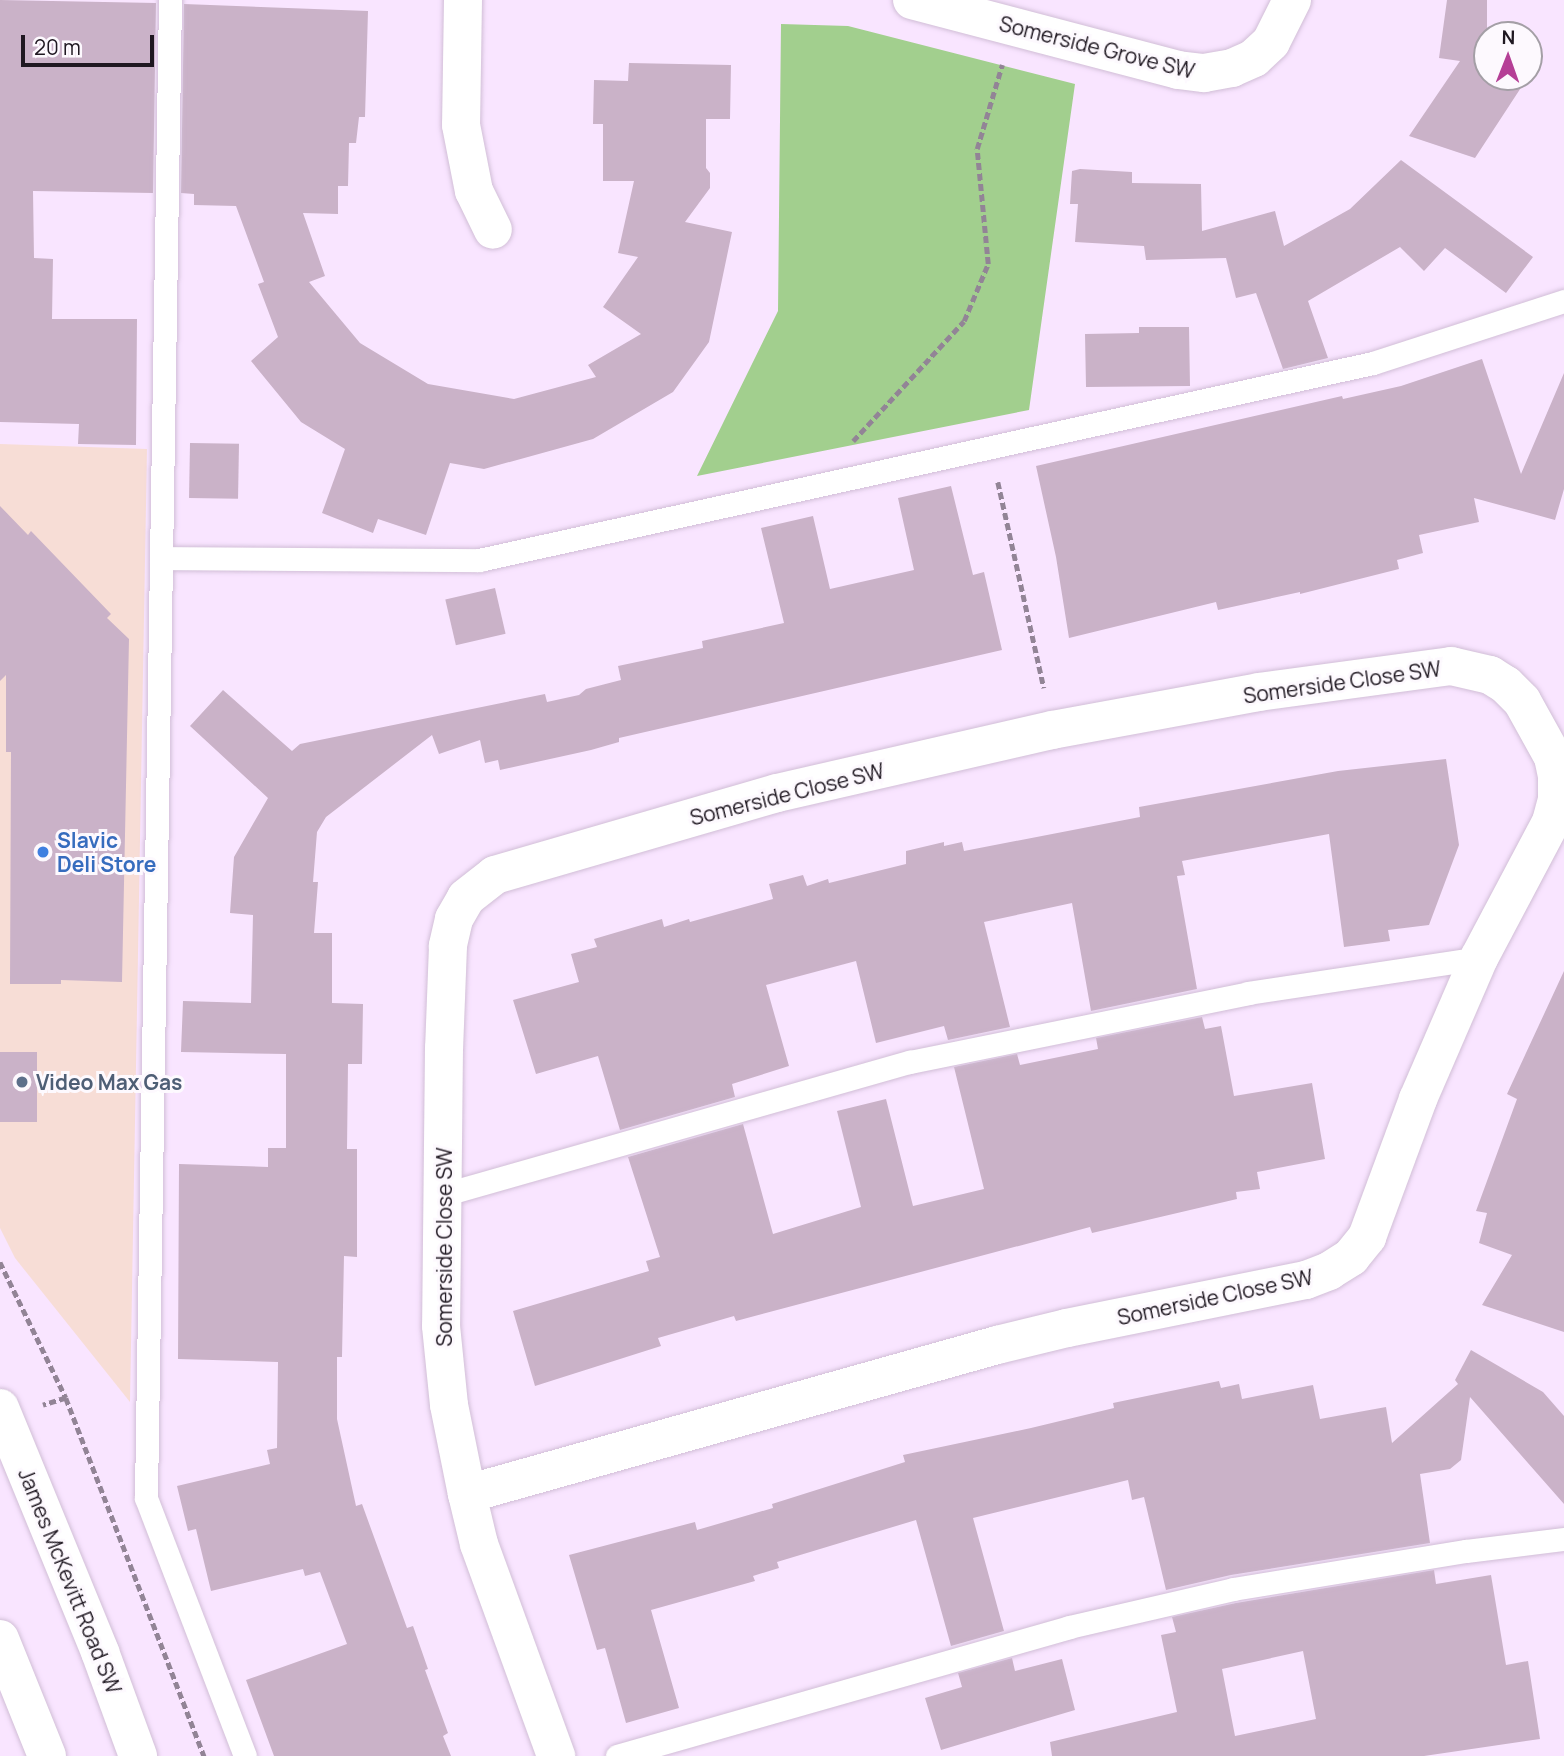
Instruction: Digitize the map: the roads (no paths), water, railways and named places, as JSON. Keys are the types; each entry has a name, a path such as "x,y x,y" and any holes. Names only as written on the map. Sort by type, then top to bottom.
{"street":[{"path":"463,0 461,125 474,191 493,230"},
{"name":"Somerside Grove SW","path":"912,0 1178,70 1204,73 1232,68 1254,58 1271,42 1292,0"},
{"name":"Somerside Close SW","path":"467,1494 838,1387 997,1345 1067,1328 1306,1280 1329,1271 1351,1257 1367,1237 1418,1098 1479,958 1551,821 1557,800 1558,776 1553,757 1522,701 1506,685 1490,675 1451,666 1259,692 1052,730 777,793 495,875 466,898 454,919 448,946 442,1326 449,1405 467,1494 499,1605 556,1756"},
{"name":"James McKevitt Road SW","path":"16,1408 138,1756"},
{"path":"0,1639 47,1756"}],"lane":[{"path":"170,0 146,1498 245,1756"},
{"path":"161,558 480,560 1373,363 1564,301"},
{"path":"442,1195 911,1062 1248,993 1479,958"},
{"path":"617,1756 1069,1627 1220,1592 1466,1551 1564,1539"}],"place":[{"name":"Slavic Deli Store","path":"43,852"},
{"name":"Video Max Gas","path":"22,1082"}]}
